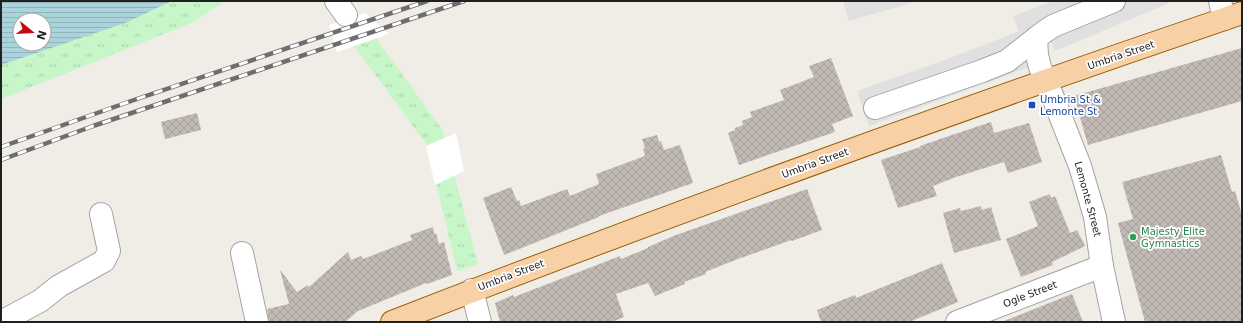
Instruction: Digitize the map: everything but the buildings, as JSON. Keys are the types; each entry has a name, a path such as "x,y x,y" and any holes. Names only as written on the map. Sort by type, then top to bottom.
{"main road":[{"name":"Umbria Street","path":"392,322 472,290 622,234 1045,81 1229,11"}],"street":[{"path":"875,108 1007,61 1053,26 1114,1"},
{"name":"Lemonte Street","path":"1036,38 1037,56 1045,81 1052,95 1085,182 1095,217 1102,266 1114,322"},
{"path":"1,322 40,301 59,286 104,261 109,251 101,214"},
{"path":"242,253 257,322"},
{"name":"Ogle Street","path":"957,322 1102,266"},
{"path":"472,290 480,322"}],"green space":[{"path":"1,1 224,1 194,22 1,99"},
{"path":"357,12 442,129 478,264 457,271 427,145 333,18"}],"shaded area":[{"path":"843,1 918,1 849,21"},
{"path":"1053,1 1174,1 1055,51 1050,39 1027,68 869,126 857,91 953,57 1019,31 1013,16"}],"water":[{"path":"1,1 172,1 125,23 52,48 52,12 12,12 12,52 39,52 1,65"}],"pier":[{"path":"365,13 389,34 337,52 329,25"},
{"path":"456,133 464,171 435,185 426,146"}],"railway":[{"path":"1,147 134,100 427,1"},
{"path":"1,160 93,126 464,1"}],"place":[{"name":"Umbria St & Lemonte St","path":"1032,105"},
{"name":"Majesty Elite Gymnastics","path":"1133,237"}]}
